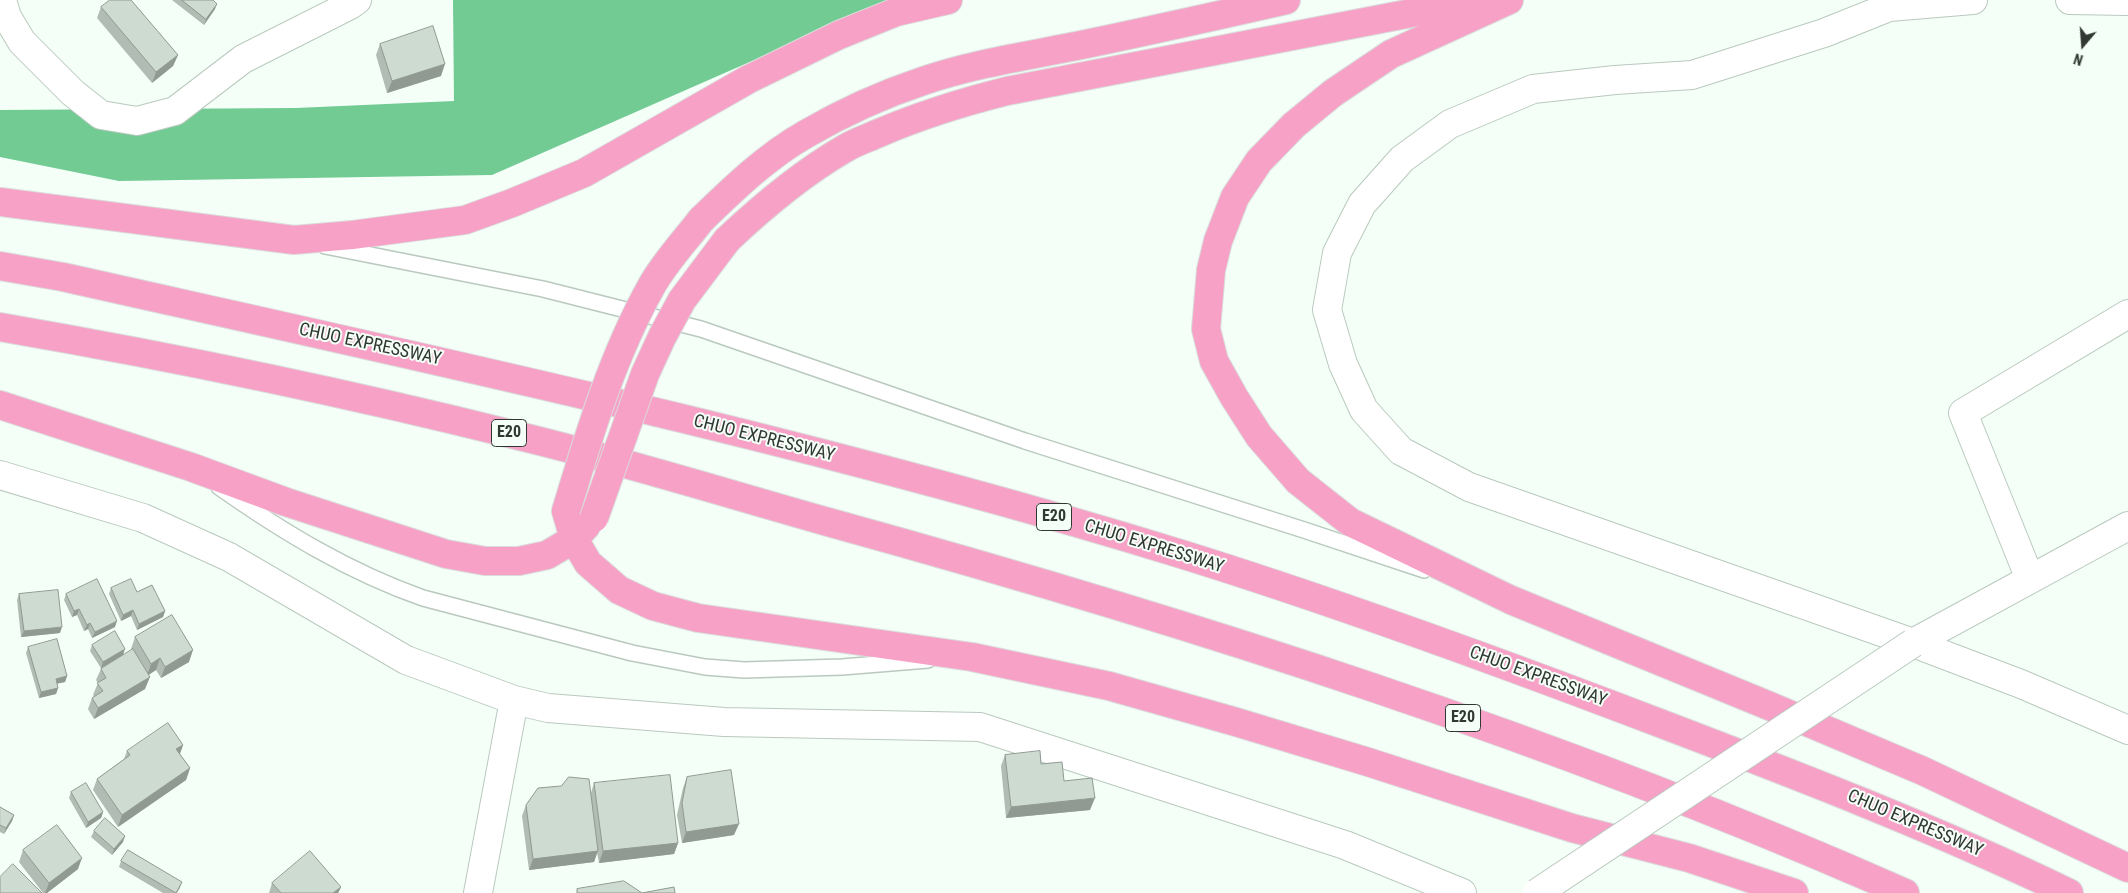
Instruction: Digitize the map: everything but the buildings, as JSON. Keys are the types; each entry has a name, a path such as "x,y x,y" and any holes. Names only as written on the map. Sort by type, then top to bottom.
{"highway":[{"path":"0,202 294,240 352,235 465,220 512,204 584,173 749,79 839,35 896,12 948,0"},
{"path":"1286,0 1196,21 984,64 924,81 881,98 805,134 769,159 734,188 701,220 652,286 630,330 592,426 566,510 574,539 588,563 620,590 653,606 698,618 972,657 1109,686 1236,722 1572,828 1689,858 1794,893"},
{"path":"0,405 191,466 286,502 446,554 485,561 520,561 547,556 574,539 594,518 645,374 682,300 726,240 787,188 846,148 917,117 1006,91 1479,0"},
{"path":"1509,0 1391,54 1333,93 1294,125 1259,161 1235,197 1218,241 1211,270 1206,329 1214,361 1234,398 1259,436 1298,481 1350,522 1511,600 1914,767 2128,868"},
{"name":"CHUO EXPRESSWAY","path":"0,266 63,277 432,359 751,435 985,497 1180,554 1295,591 1495,660 1794,774 2003,861 2068,893"},
{"name":"E20","path":"0,327 89,342 300,386 522,436 1010,572 1245,645 1442,710 1636,781 1825,858 1905,893"}],"street":[{"path":"2,0 7,17 22,42 72,93 101,115 137,121 175,111 243,60 357,0"},
{"path":"1973,0 1889,7 1824,33 1692,76 1615,80 1533,89 1450,124 1402,159 1362,204 1337,253 1327,310 1343,364 1364,410 1401,451 1469,487 1913,643 2021,684 2128,730"},
{"path":"2070,0 2128,1"},
{"path":"2030,579 1963,413 2128,314"},
{"path":"0,475 143,518 229,558 406,660 514,700 548,708 724,722 980,727 1345,844 1462,893"},
{"path":"1537,893 1913,643 2128,526"},
{"path":"478,893 514,700"}],"lane":[{"path":"294,240 543,289 701,329 1025,441 1304,530 1511,600"},
{"path":"191,466 273,524 370,578 423,598 632,653 705,667 744,670 842,667 972,657"}],"green space":[{"path":"453,0 891,0 492,175 119,181 0,157 0,110 296,108 454,101"}]}
